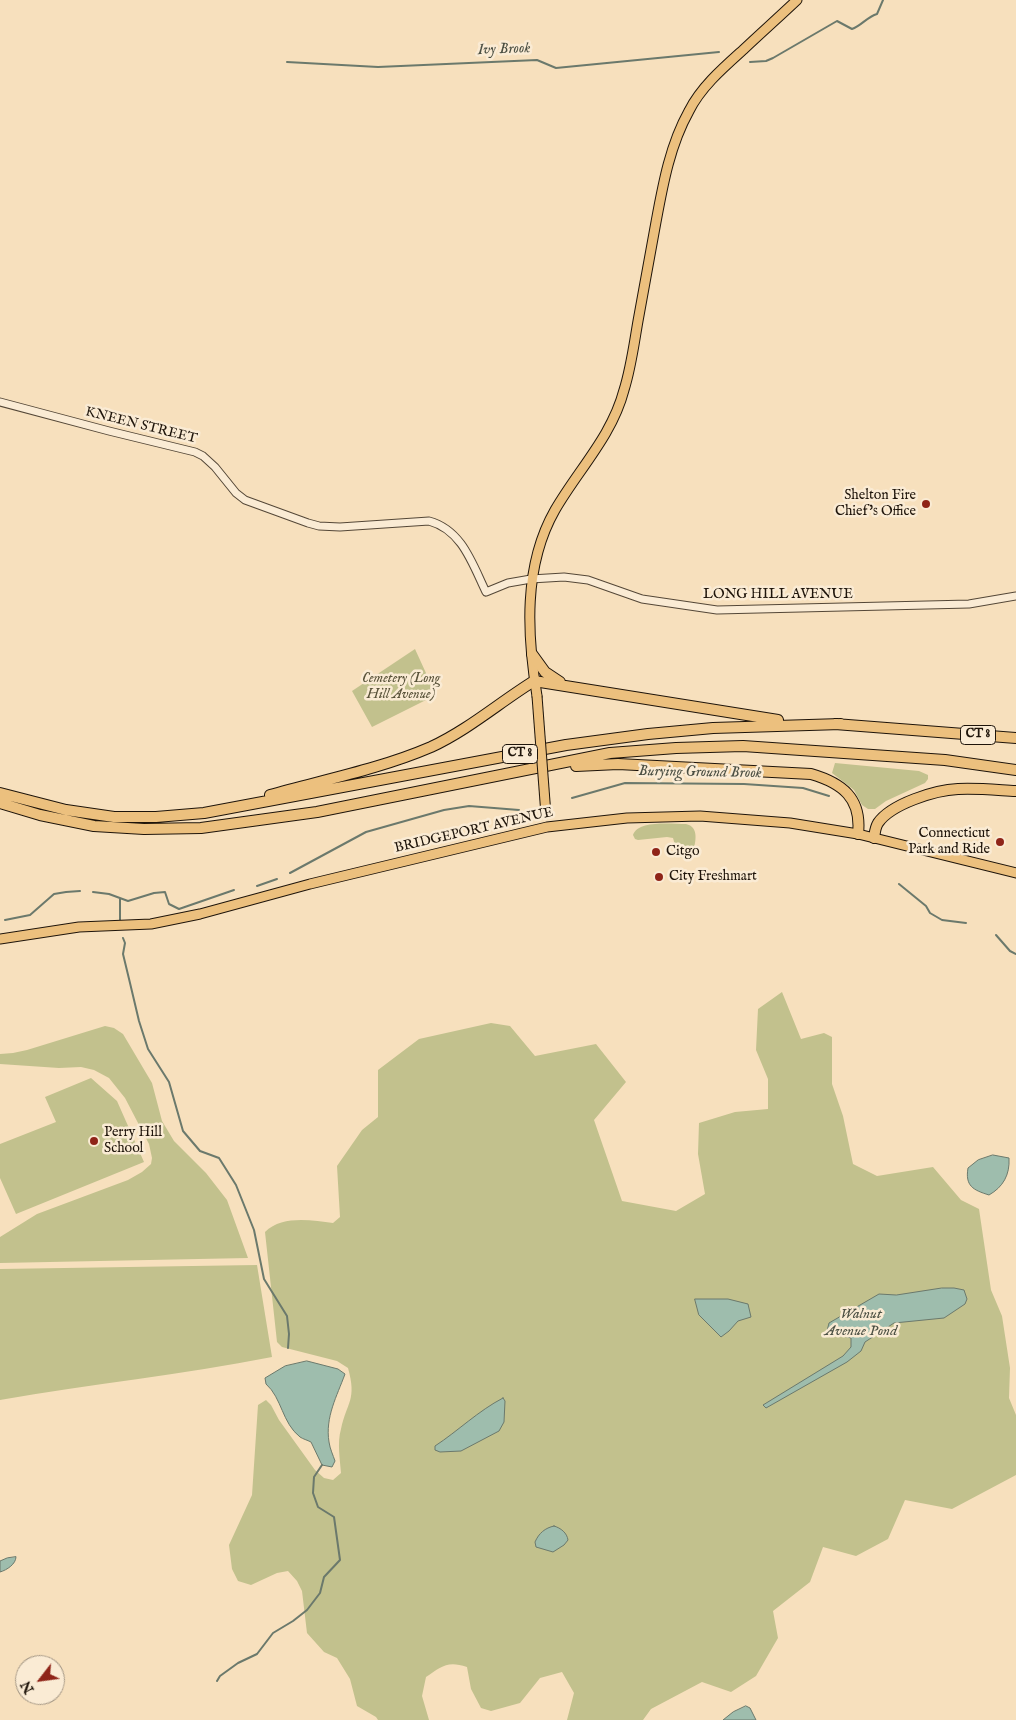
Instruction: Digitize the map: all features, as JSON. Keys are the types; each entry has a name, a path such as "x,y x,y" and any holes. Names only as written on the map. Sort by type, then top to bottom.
{"highway":[{"path":"532,654 545,672 565,685"},
{"path":"204,813 374,766 432,746 456,733 534,681 750,716 840,724"},
{"name":"CT 8","path":"0,803 40,815 156,817 204,813 566,745 648,734 713,728 840,724 1016,738"},
{"name":"CT 8","path":"0,793 38,804 94,826 144,829 200,828 317,812 610,753 676,748 743,746 945,760 1016,770"},
{"path":"532,770 618,764 811,774 837,783 847,793 854,804 858,816 858,834"},
{"path":"874,838 875,829 879,822 901,806 920,797 956,789 1016,791"}],"main road":[{"path":"547,827 530,619 531,579 540,544 555,510 600,444 619,407 633,352 669,159 682,124 708,84 797,0"},
{"name":"BRIDGEPORT AVENUE","path":"0,939 80,927 133,926 168,921 236,905 310,884 547,827 627,818 700,816 790,823 858,834 1016,873"}],"street":[{"name":"KNEEN STREET","path":"0,402 109,432 195,452 203,456 215,467 236,493 245,500 319,526 429,521 442,525 454,534 462,544 486,592"},
{"name":"LONG HILL AVENUE","path":"486,592 508,583 564,576 588,580 642,600 717,610 969,604 1016,596"}],"green space":[{"name":"Cemetery (Long Hill Avenue)","path":"415,649 436,695 372,727 352,691"},
{"path":"835,763 919,771 928,775 928,779 925,783 886,801 875,809 868,809 862,805 854,790 832,773"},
{"path":"686,824 693,828 696,835 693,852 687,855 677,852 673,838 638,840 633,835 636,830 648,825"},
{"path":"782,992 801,1039 824,1033 832,1037 832,1084 843,1116 853,1164 877,1176 933,1167 961,1200 979,1209 991,1290 1002,1316 1010,1368 1009,1398 1016,1415 1016,1475 952,1509 905,1500 888,1539 856,1556 823,1547 810,1582 773,1611 778,1638 756,1676 731,1692 702,1682 651,1709 643,1720 567,1720 574,1693 562,1672 540,1678 520,1703 491,1711 481,1708 471,1689 467,1667 449,1664 426,1677 422,1696 429,1720 378,1720 357,1706 350,1679 337,1658 324,1652 307,1633 302,1591 297,1581 288,1571 277,1573 251,1585 238,1581 232,1569 229,1545 252,1495 258,1405 266,1400 271,1405 279,1420 315,1470 324,1478 333,1480 341,1473 339,1440 352,1387 348,1368 337,1361 282,1347 277,1342 265,1232 280,1223 288,1221 306,1220 333,1223 340,1217 337,1166 362,1130 378,1117 378,1070 419,1039 491,1023 510,1026 535,1056 596,1044 626,1082 594,1120 622,1201 676,1211 705,1194 698,1154 699,1123 735,1112 768,1109 768,1079 756,1050 758,1009"},
{"path":"105,1026 114,1028 123,1034 152,1083 162,1121 174,1141 206,1173 227,1200 248,1258 0,1263 0,1237 37,1214 128,1180 151,1164 152,1158 149,1144 125,1098 109,1078 94,1070 81,1067 59,1068 0,1064 0,1054 27,1050"},
{"path":"91,1078 117,1101 144,1162 16,1214 0,1178 0,1144 56,1122 45,1097"},
{"path":"257,1265 272,1357 0,1400 0,1269"}],"water":[{"path":"993,1155 1009,1158 1009,1164 1005,1180 989,1195 971,1186 967,1174 968,1168 978,1160"},
{"name":"Walnut Avenue Pond","path":"942,1288 964,1290 967,1299 965,1304 944,1318 894,1323 865,1342 861,1351 847,1362 766,1408 763,1405 843,1356 851,1347 851,1338 835,1335 827,1331 829,1323 879,1294 896,1295"},
{"path":"695,1299 728,1299 748,1304 751,1317 738,1321 721,1337 699,1315"},
{"path":"307,1361 338,1369 345,1374 330,1415 328,1433 335,1461 332,1467 322,1465 311,1442 300,1437 289,1425 276,1396 266,1384 265,1378 285,1366"},
{"path":"503,1398 505,1401 504,1422 499,1431 461,1451 440,1452 435,1450 435,1446"},
{"path":"554,1526 565,1533 568,1540 564,1545 553,1552 536,1547 535,1542 540,1534"},
{"path":"16,1557 11,1566 0,1572 0,1561"},
{"path":"746,1706 750,1708 756,1720 723,1720 733,1712"}],"waterway":[{"name":"Ivy Brook","path":"750,62 766,61 773,58 837,21 852,29 855,28 877,14 883,0"},
{"name":"Ivy Brook","path":"287,62 378,67 537,60 556,68 719,52"},
{"name":"Burying Ground Brook","path":"572,798 625,783 744,784 803,788 829,796"},
{"name":"Burying Ground Brook","path":"290,873 366,832 444,810 469,806 519,810"},
{"path":"257,886 277,879"},
{"name":"Burying Ground Brook","path":"899,884 926,906 930,913 942,920 966,923"},
{"path":"93,892 109,894 128,901 154,893 165,892 169,904 179,909 234,890"},
{"path":"5,920 30,915 54,894 80,891"},
{"path":"120,899 120,920"},
{"name":"Burying Ground Brook","path":"996,935 1010,951 1016,954"},
{"path":"123,938 125,943 123,954 139,1021 148,1049 169,1082 183,1131 200,1151 219,1158 236,1185 254,1230 264,1279 287,1316 288,1348"},
{"path":"217,1681 220,1676 238,1663 257,1654 273,1633 307,1610 320,1593 324,1577 340,1560 334,1517 318,1507 313,1493 314,1477 322,1465"}],"place":[{"name":"Shelton Fire Chief's Office","path":"926,504"},
{"name":"Connecticut Park and Ride","path":"1000,842"},
{"name":"Citgo","path":"656,852"},
{"name":"City Freshmart","path":"659,877"},
{"name":"Perry Hill School","path":"94,1141"}]}
